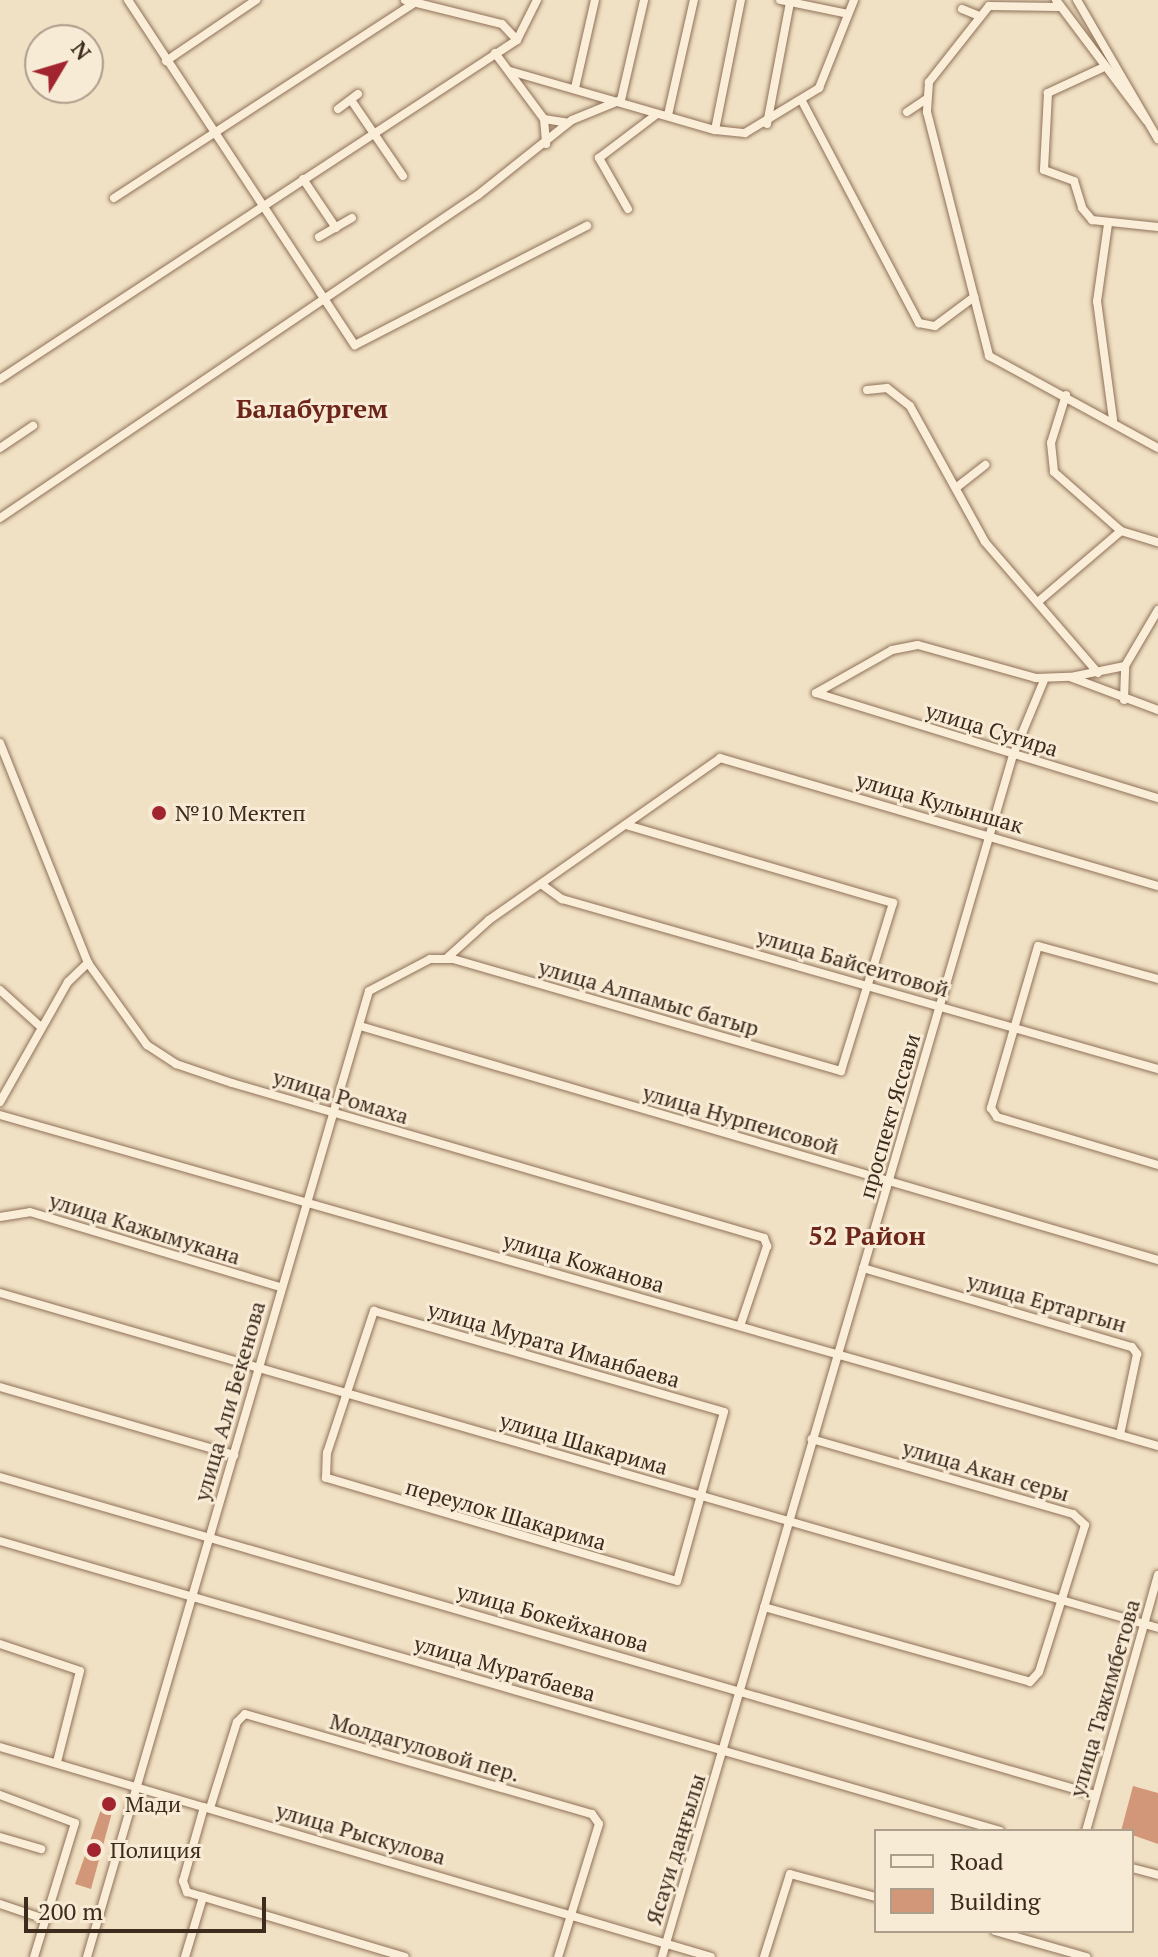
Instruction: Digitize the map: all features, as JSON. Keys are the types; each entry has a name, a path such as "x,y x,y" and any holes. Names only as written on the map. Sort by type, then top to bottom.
{"street":[{"path":"128,0 320,296 360,345 587,226"},
{"path":"166,61 256,0"},
{"path":"405,0 502,24 517,40"},
{"path":"0,379 517,40 537,0"},
{"path":"575,88 595,0"},
{"path":"621,100 644,0"},
{"path":"668,115 694,0"},
{"path":"715,130 741,0"},
{"path":"780,0 848,14"},
{"path":"510,71 621,100 715,130 745,133 803,103 819,88 854,0"},
{"path":"1077,0 1158,139"},
{"path":"114,198 416,2"},
{"path":"767,124 790,2"},
{"path":"1153,127 1102,68 1058,4 995,3 979,16 929,82 925,100 974,297 993,360 1113,420 1158,448"},
{"path":"962,9 979,16"},
{"path":"495,53 544,119 546,144"},
{"path":"1102,68 1048,93 1043,164 1050,176 1074,181 1088,218 1108,224 1158,227"},
{"path":"338,109 354,97 403,176"},
{"path":"0,518 546,144 568,123 621,100"},
{"path":"907,112 925,100"},
{"path":"803,103 919,323 935,326 974,297"},
{"path":"628,209 599,158 657,114"},
{"path":"544,119 568,123"},
{"path":"303,179 336,228"},
{"path":"319,237 352,218"},
{"path":"1108,224 1097,301 1113,420"},
{"path":"867,390 887,388 903,398 957,487 985,542 1098,673"},
{"path":"1066,395 1051,443 1051,466 1121,531 1158,542"},
{"path":"0,448 33,426"},
{"path":"957,487 985,465"},
{"path":"1039,601 1121,531"},
{"path":"1124,700 1125,666 1158,610"},
{"name":"улица Сугира","path":"1044,680 918,645 892,650 816,693 1158,798"},
{"path":"1044,680 1125,666"},
{"path":"1070,677 1124,700 1158,710"},
{"name":"проспект Яссави","path":"723,1751 989,835 1013,755 1044,680"},
{"name":"улица Ромаха","path":"0,743 88,963 114,1006 163,1057 332,1113 764,1238 767,1246 740,1326"},
{"name":"улица Кулыншак","path":"626,825 711,761 732,760 1158,886"},
{"path":"447,958 541,884 626,825 890,900 895,908 869,984"},
{"name":"улица Байсеитовой","path":"541,884 562,899 869,984 1158,1069"},
{"path":"1158,979 1040,945 1013,1026 994,1115 1158,1165"},
{"name":"улица Алпамыс батыр","path":"447,958 841,1071 869,984"},
{"name":"улица Али Бекенова","path":"87,1957 234,1455 305,1199 372,988 430,959 447,958"},
{"path":"0,1102 68,982 88,963"},
{"path":"0,990 41,1027"},
{"name":"улица Нурпеисовой","path":"360,1026 1158,1260"},
{"name":"улица Кожанова","path":"0,1115 305,1199 1158,1446"},
{"name":"улица Кажымукана","path":"0,1217 15,1210 30,1212 280,1287"},
{"name":"улица Ертаргын","path":"863,1268 1132,1347 1137,1354 1120,1435"},
{"name":"улица Шакарима","path":"0,1293 702,1495 788,1524 1158,1628"},
{"name":"улица Мурата Иманбаева","path":"346,1393 369,1315 377,1311 721,1411 725,1420 702,1495"},
{"path":"0,1387 234,1455"},
{"name":"переулок Шакарима","path":"346,1393 323,1470 326,1478 458,1519 677,1581 702,1495"},
{"name":"улица Акан серы","path":"764,1607 1030,1682 1039,1672 1085,1525 1081,1517 812,1439"},
{"name":"улица Бокейханова","path":"0,1477 1095,1795"},
{"name":"улица Муратбаева","path":"0,1541 993,1829"},
{"name":"улица Тажимбетова","path":"1086,1829 1158,1575"},
{"path":"0,1644 80,1671 57,1762"},
{"name":"Молдагуловой пер.","path":"203,1897 187,1892 183,1881 237,1722 250,1715 594,1815 599,1824 558,1957"},
{"name":"улица Рыскулова","path":"0,1747 571,1912 711,1957"},
{"name":"Ясауи даңғылы","path":"662,1957 723,1751"},
{"path":"0,1795 75,1823 34,1957"},
{"path":"0,1837 41,1849"},
{"path":"1134,1869 1158,1875"},
{"path":"764,1957 790,1874 874,1896"},
{"path":"185,1957 203,1897 405,1957"},
{"path":"0,1904 44,1919"},
{"path":"1002,1933 1086,1957"}],"building":[{"path":"1133,1786 1158,1793 1158,1844 1134,1836 1134,1829 1122,1829"},
{"name":"Полиция","path":"106,1795 116,1798 91,1889 75,1884"}],"place":[{"name":"№10 Мектеп","path":"159,813"},
{"name":"Мади","path":"109,1804"},
{"name":"Полиция","path":"94,1850"}],"district":[{"name":"Балабургем","path":"312,409"},
{"name":"52 Район","path":"867,1236"}]}
